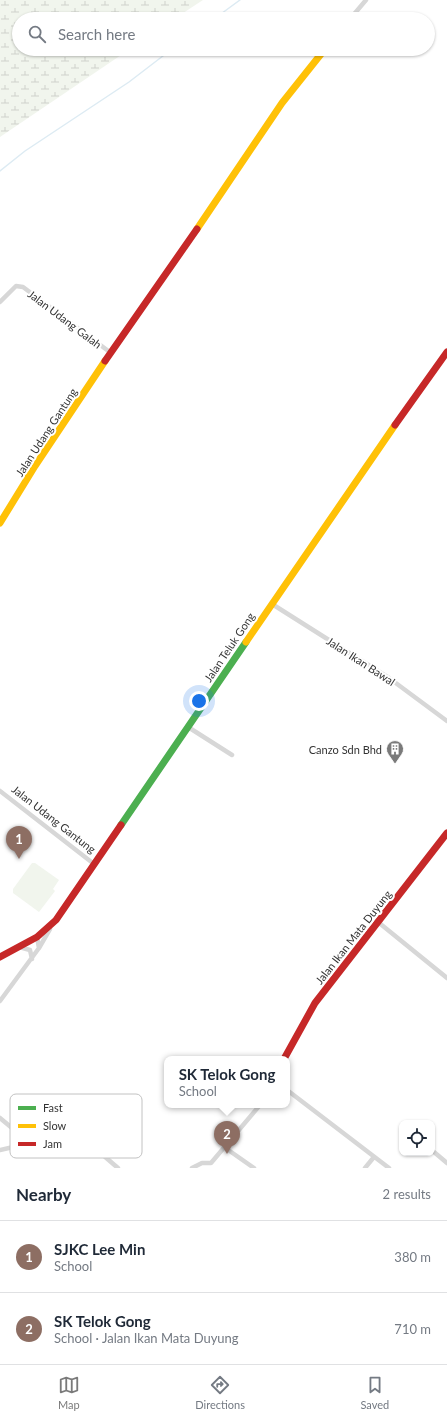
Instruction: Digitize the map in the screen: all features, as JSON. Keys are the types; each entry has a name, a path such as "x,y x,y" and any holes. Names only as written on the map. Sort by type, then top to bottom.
{"street":[{"path":"356,12 366,0"},
{"name":"Jalan Udang Gantung","path":"0,523 35,466 282,103 319,56"},
{"name":"Jalan Udang Galah","path":"0,302 16,286 23,287 111,354"},
{"name":"Jalan Teluk Gong","path":"0,956 37,937 51,925 447,352"},
{"name":"Jalan Ikan Bawal","path":"272,604 389,678 447,721"},
{"path":"188,727 232,754"},
{"name":"Jalan Udang Gantung","path":"0,791 94,864"},
{"name":"Jalan Ikan Mata Duyung","path":"286,1056 315,1003 447,833"},
{"path":"378,922 447,978"},
{"path":"0,1001 32,959 51,925"},
{"path":"37,937 39,948"},
{"path":"18,947 30,950 32,959"},
{"path":"290,1092 389,1168"},
{"path":"206,1168 257,1108"},
{"path":"0,1118 10,1126"},
{"path":"224,1147 254,1168"},
{"path":"0,1150 10,1148"},
{"path":"435,1153 447,1163 443,1168"},
{"path":"365,1168 374,1157"},
{"path":"105,1158 118,1168"},
{"path":"192,1168 202,1163 211,1163"}],"green space":[{"path":"0,0 203,0 185,12 12,12 12,56 120,56 0,137"},
{"path":"32,863 35,863 59,880 53,889 55,891 39,912 13,893 13,889"}],"waterway":[{"path":"224,12 240,0"},
{"path":"0,171 25,151 129,82 163,56"}],"traffic: fast":[{"path":"121,825 246,642"}],"traffic: slow":[{"path":"197,229 282,103 319,56"},
{"path":"0,523 35,466 105,361"},
{"path":"246,642 395,425"}],"traffic: jam":[{"path":"105,361 197,229"},
{"path":"395,425 447,352"},
{"path":"0,957 37,937 56,920 121,825"},
{"path":"286,1056 315,1003 447,833"}],"place":[{"name":"Canzo Sdn Bhd","path":"395,764"},
{"name":"SJKC Lee Min","path":"19,859"},
{"name":"SK Telok Gong","path":"227,1154"}]}
